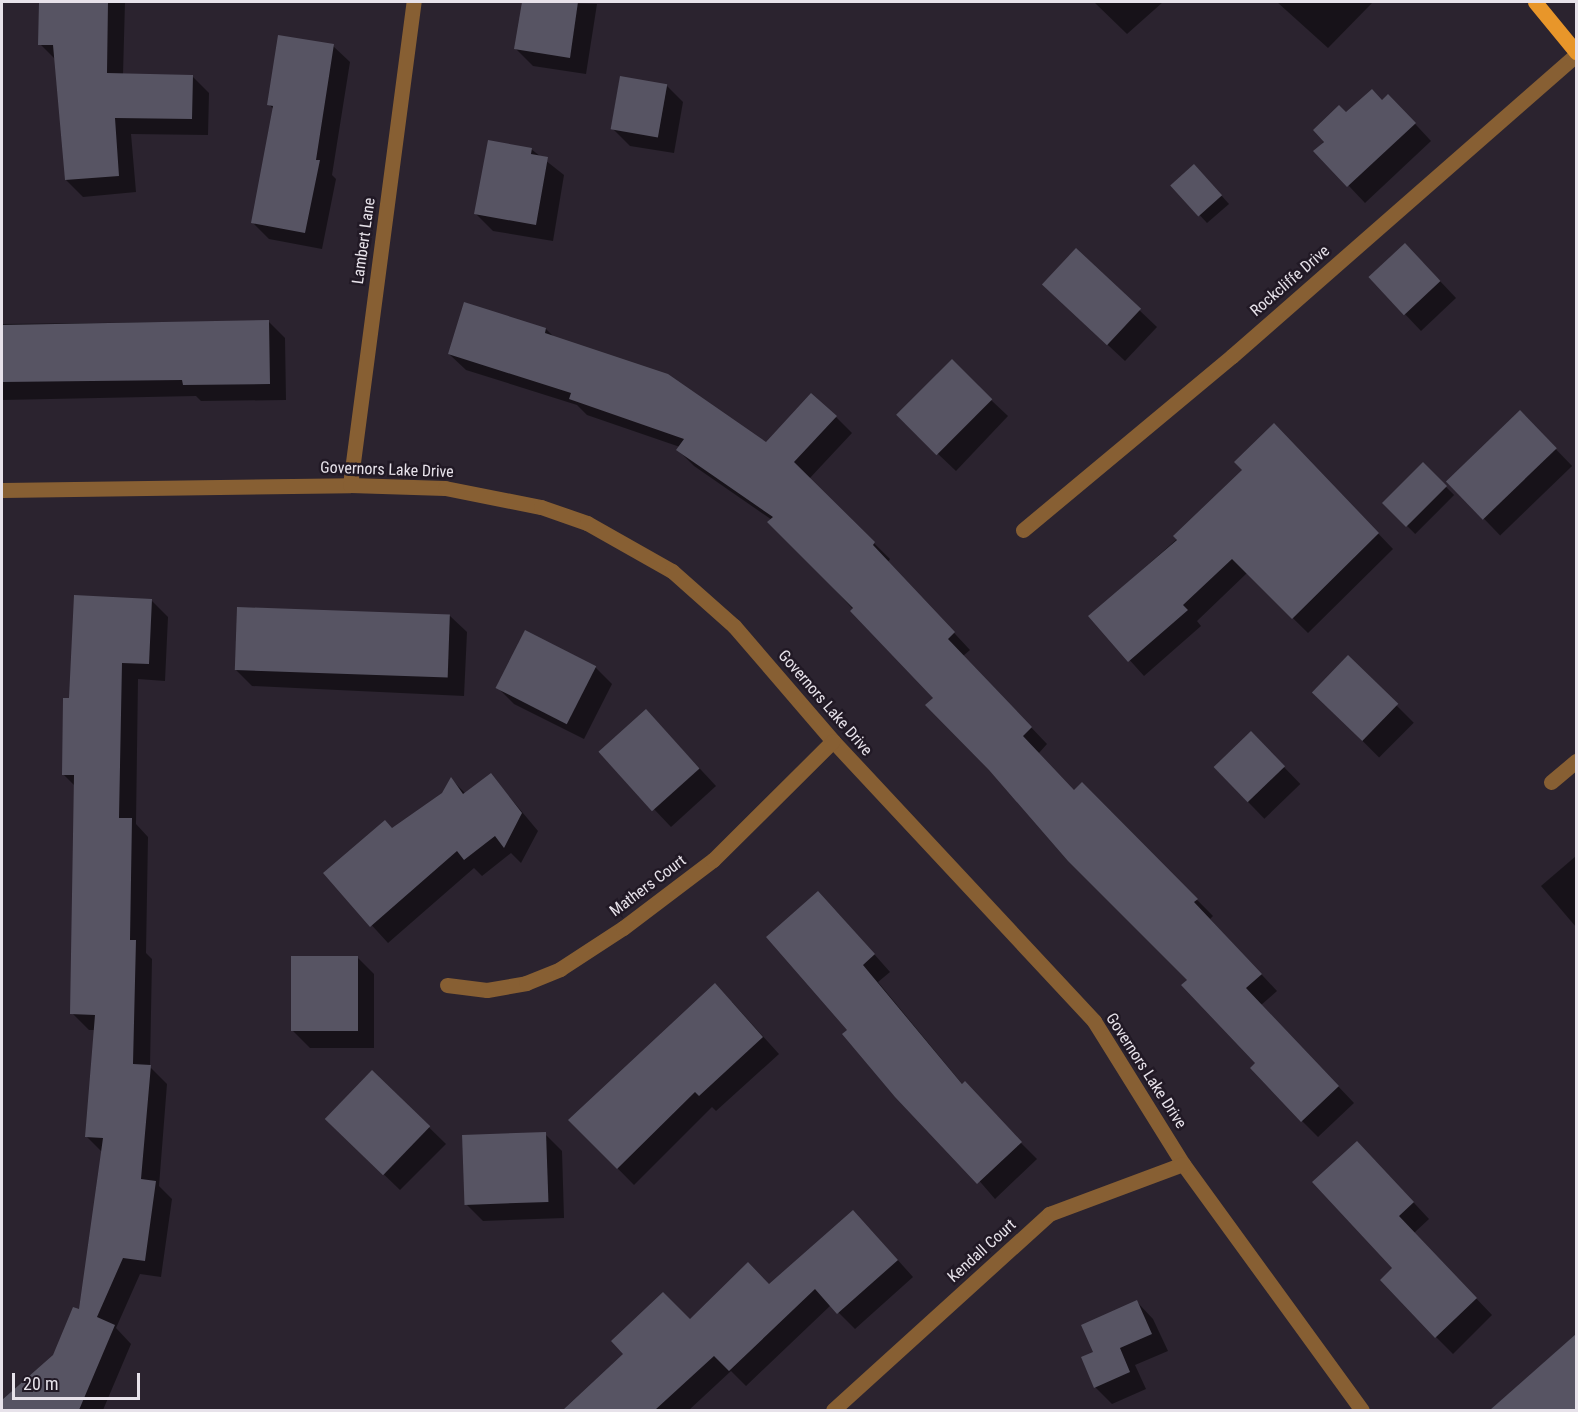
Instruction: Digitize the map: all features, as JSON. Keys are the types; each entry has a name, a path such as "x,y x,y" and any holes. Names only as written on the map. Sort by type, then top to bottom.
{"main road":[{"path":"1535,2 1576,53"}],"street":[{"name":"Lambert Lane","path":"350,485 414,2"},
{"name":"Rockcliffe Drive","path":"1023,530 1232,356 1576,53"},
{"name":"Governors Lake Drive","path":"2,490 350,485 445,488 493,495 587,524 631,545 711,602 833,741 1094,1022 1184,1164 1362,1410"},
{"name":"Mathers Court","path":"447,985 487,990 526,983 569,963 623,928 713,860 833,741"},
{"path":"1551,782 1576,761"},
{"name":"Kendall Court","path":"833,1410 1049,1214 1184,1164"}],"building":[{"path":"39,2 108,2 107,73 193,75 192,119 115,118 119,176 65,180 53,45 38,45"},
{"path":"522,2 578,2 570,58 514,49"},
{"path":"278,35 334,44 316,160 320,160 305,233 251,223 273,106 267,105"},
{"path":"620,76 667,84 658,138 611,129"},
{"path":"1372,89 1382,100 1388,94 1416,123 1347,187 1313,151 1324,142 1313,130 1339,105 1346,112"},
{"path":"488,140 532,148 531,154 548,157 536,225 474,214"},
{"path":"1194,164 1222,195 1198,217 1170,185"},
{"path":"1405,243 1440,281 1404,315 1368,277"},
{"path":"1076,248 1141,309 1107,345 1042,285"},
{"path":"464,302 546,328 545,333 668,374 766,442 811,393 837,416 794,462 875,542 873,545 955,632 948,639 1032,727 1023,736 1074,790 1082,782 1198,899 1194,902 1262,974 1246,988 1339,1086 1301,1122 1250,1068 1255,1063 1181,985 1187,980 1068,861 989,770 925,705 933,698 850,611 853,608 767,522 773,517 676,450 684,439 569,399 571,393 448,354"},
{"path":"269,320 270,384 183,385 182,380 2,382 2,325"},
{"path":"952,359 992,399 936,455 896,415"},
{"path":"1520,410 1557,448 1483,520 1446,482"},
{"path":"1274,423 1379,533 1292,619 1232,559 1183,605 1188,610 1128,662 1088,616 1177,540 1173,536 1242,470 1234,462"},
{"path":"1423,462 1447,486 1406,527 1382,503"},
{"path":"74,595 152,599 149,664 122,663 119,818 132,818 130,940 136,940 133,1064 151,1065 141,1179 156,1181 145,1261 123,1258 97,1317 115,1325 79,1410 2,1410 2,1400 53,1355 73,1307 79,1309 103,1138 85,1137 95,1015 70,1014 74,775 62,775 63,698 69,698"},
{"path":"237,607 450,614 448,677 235,670"},
{"path":"525,630 596,666 567,724 495,688"},
{"path":"1348,655 1398,704 1362,741 1312,692"},
{"path":"646,709 700,768 652,811 598,752"},
{"path":"1251,731 1285,766 1248,802 1214,767"},
{"path":"491,773 522,813 504,848 495,836 464,860 457,851 370,927 323,873 385,820 392,828 442,793 451,777 463,794"},
{"path":"818,891 875,954 863,965 962,1084 965,1081 1022,1142 977,1184 895,1097 842,1034 847,1030 766,937"},
{"path":"291,956 358,956 358,1031 291,1031"},
{"path":"715,983 763,1037 699,1096 695,1092 617,1169 568,1120"},
{"path":"372,1070 430,1126 383,1175 325,1119"},
{"path":"546,1132 548,1202 464,1205 462,1135"},
{"path":"1357,1141 1414,1202 1399,1216 1477,1298 1435,1338 1380,1280 1392,1268 1312,1182"},
{"path":"853,1210 898,1260 837,1314 815,1289 729,1371 714,1356 655,1410 563,1410 623,1354 611,1341 663,1292 690,1319 748,1262 769,1284"},
{"path":"1137,1300 1152,1334 1120,1348 1130,1372 1094,1388 1081,1357 1093,1352 1081,1325"},
{"path":"1576,1334 1576,1410 1490,1410"}]}
